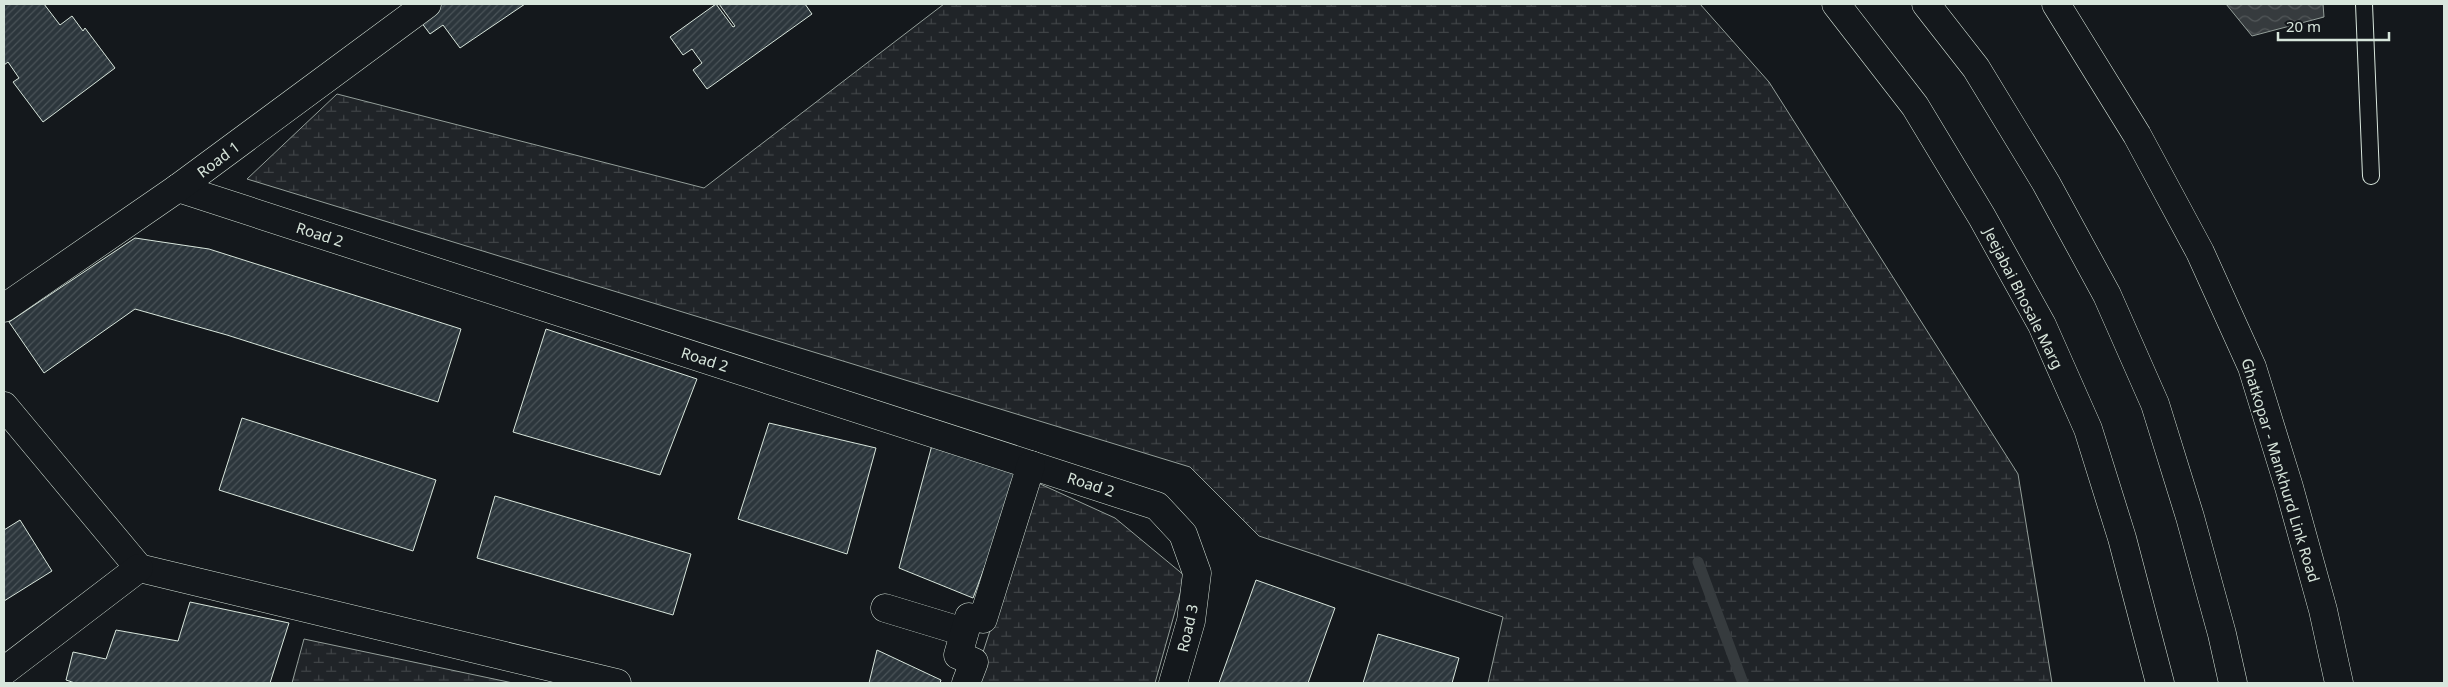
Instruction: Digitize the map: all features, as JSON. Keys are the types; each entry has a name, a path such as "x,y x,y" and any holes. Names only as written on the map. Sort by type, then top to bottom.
{"main road":[{"name":"Road 1","path":"4,308 178,188 428,4"},
{"name":"Jeejabai Bhosale Marg","path":"1836,4 1915,106 1982,216 2042,325 2088,429 2122,538 2160,683"},
{"path":"1926,4 1976,68 2046,183 2107,295 2154,404 2193,526 2233,683"},
{"name":"Ghatkopar - Mankhurd Link Road","path":"2056,4 2137,135 2196,243 2252,367 2310,563 2339,683"},
{"name":"Road 2","path":"178,188 1157,506 1183,534 1197,573"},
{"path":"4,406 139,568 616,683"},
{"path":"966,683 974,662 958,655 964,632 969,617 982,619 1031,465"},
{"path":"4,671 139,568"},
{"name":"Road 3","path":"1173,683 1191,621 1197,573"},
{"path":"885,608 964,632"}],"lane":[{"path":"2364,4 2371,176"}],"green space":[{"path":"944,4 1700,4 1769,82 2018,474 2052,683 1488,683 1503,617 1259,536 1190,467 247,179 337,94 704,188"},
{"path":"1038,483 1115,518 1185,576 1155,683 973,683"},
{"path":"304,639 513,683 292,683"}],"water":[{"path":"2226,4 2323,4 2324,17 2252,36"}],"building":[{"path":"4,4 44,4 60,25 72,16 83,31 85,28 115,68 43,122 13,82 19,78 8,62 4,65"},
{"path":"439,4 525,4 460,48 443,25 430,34 418,18"},
{"path":"716,4 733,27 735,26 719,4 805,4 812,14 707,89 693,70 702,63 692,49 683,55 670,37"},
{"path":"135,238 209,249 461,329 438,402 227,335 135,309 44,373 9,322"},
{"path":"546,329 697,379 660,475 513,432"},
{"path":"242,418 436,480 413,551 219,490"},
{"path":"769,423 876,448 847,554 738,519"},
{"path":"932,445 1020,473 973,598 899,568"},
{"path":"495,496 691,554 673,615 477,558"},
{"path":"20,520 52,571 4,601 4,530"},
{"path":"1256,580 1335,608 1308,683 1219,683"},
{"path":"190,602 289,623 270,683 75,683 66,680 73,652 106,659 116,630 178,641"},
{"path":"1378,634 1459,658 1452,683 1363,683"},
{"path":"877,650 941,680 940,683 869,683"}],"waterway":[{"path":"1698,562 1743,683"}]}
